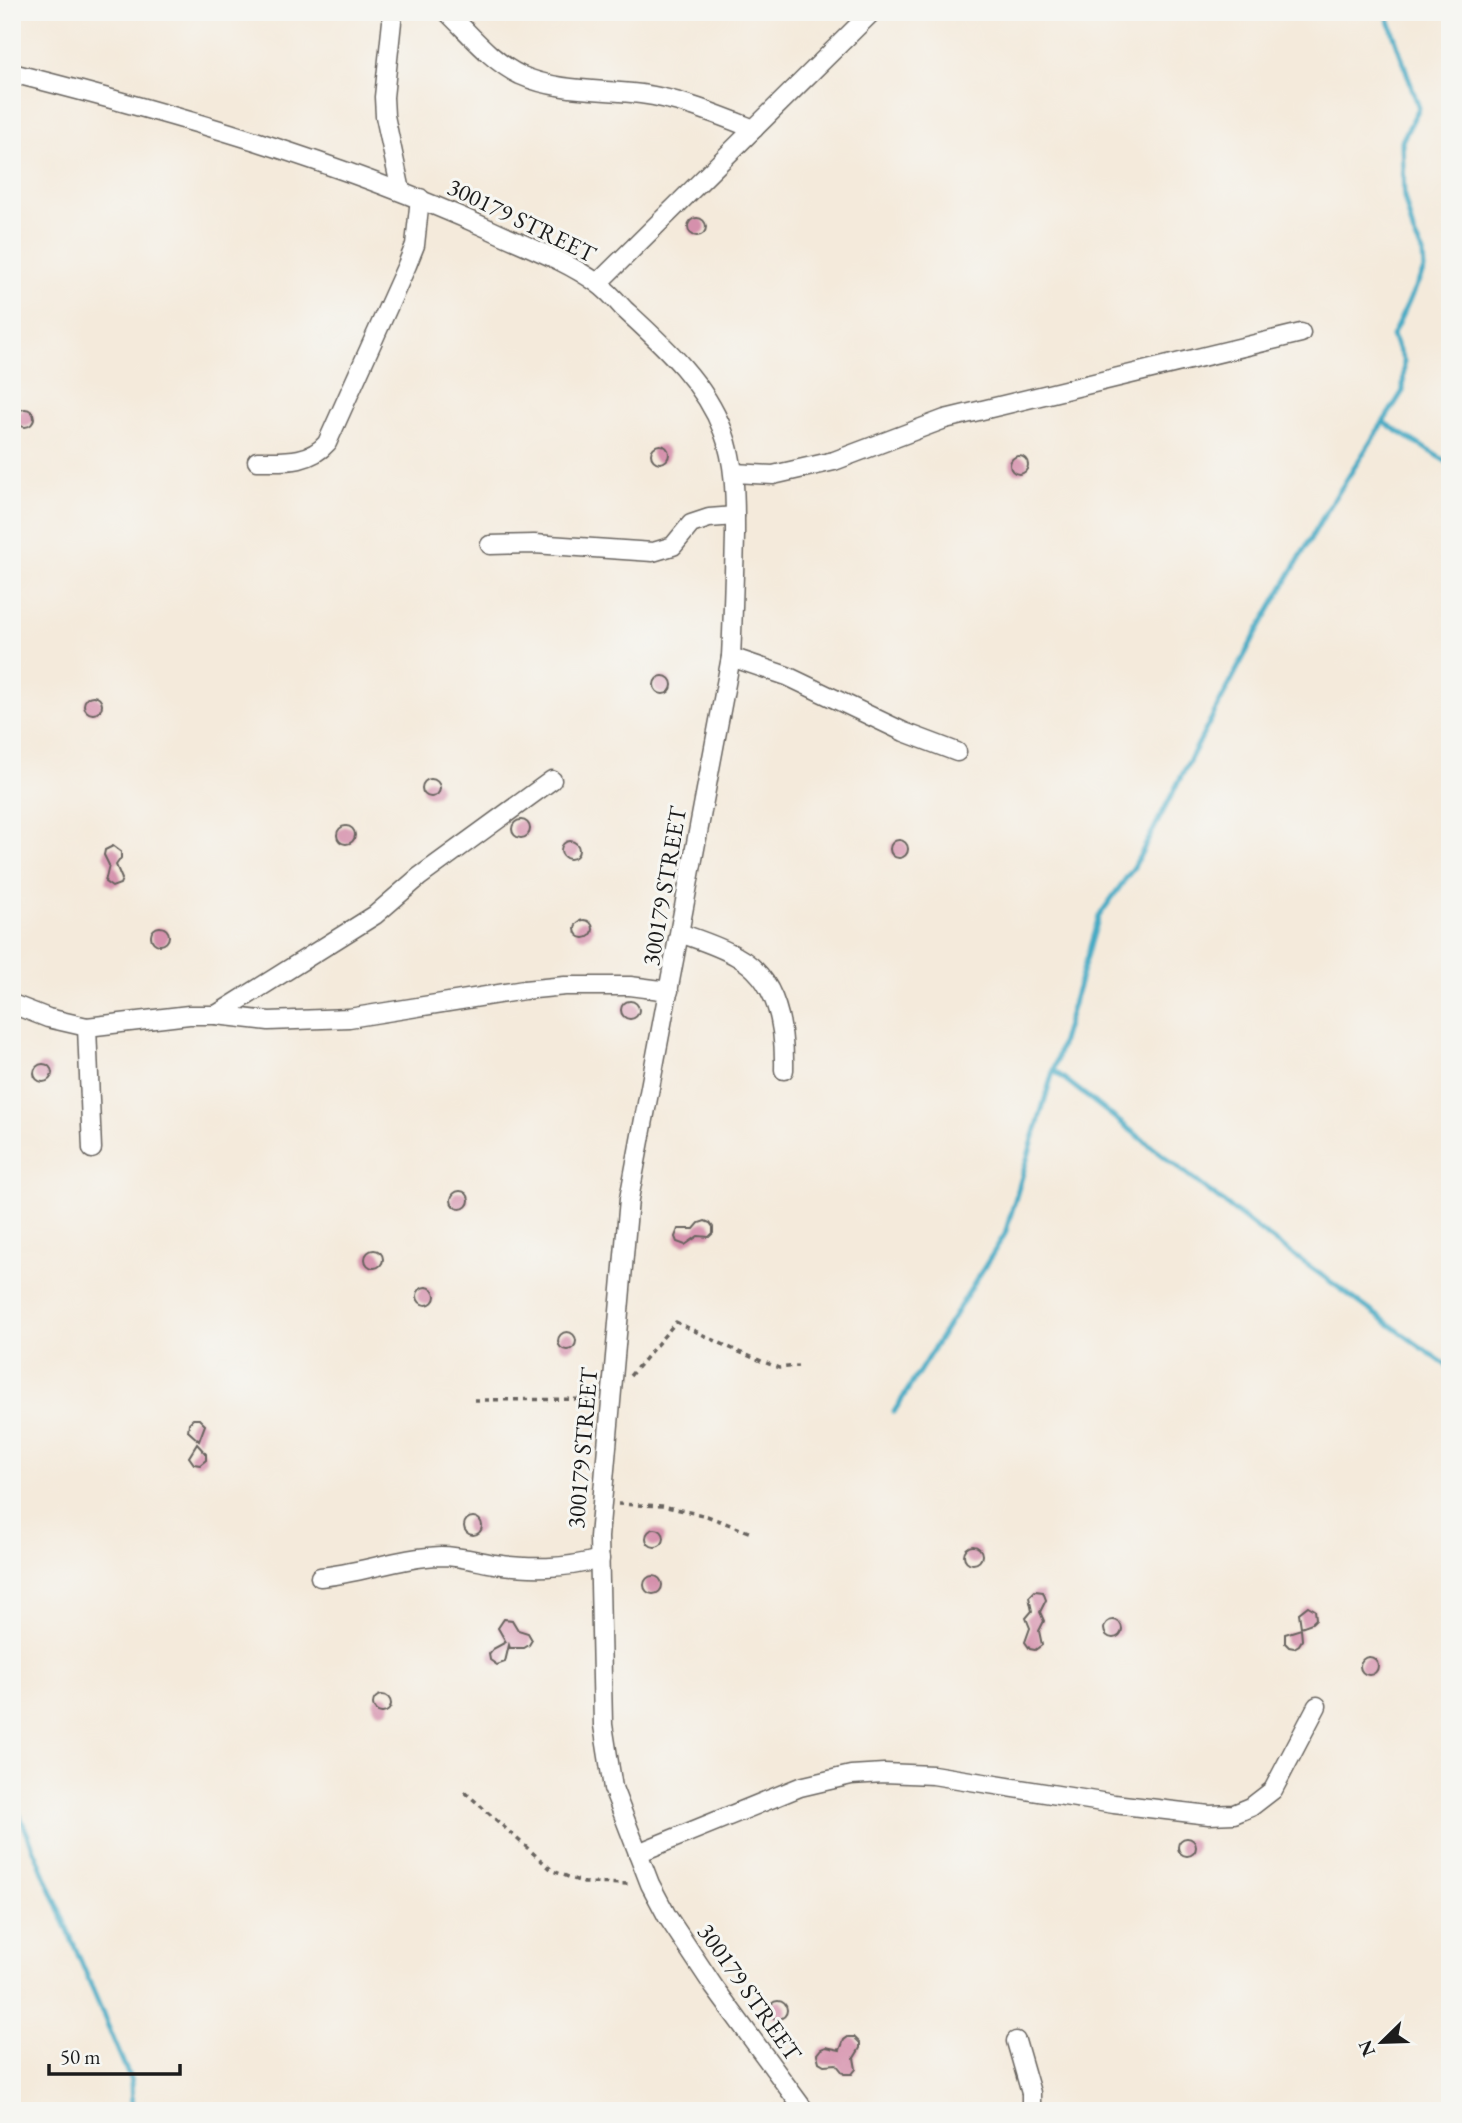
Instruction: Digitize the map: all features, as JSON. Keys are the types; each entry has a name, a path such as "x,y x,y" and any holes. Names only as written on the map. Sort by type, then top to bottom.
{"street":[{"path":"394,12 384,97 385,116 401,191"},
{"path":"447,12 487,52 521,75 560,86 643,94 677,101 754,129"},
{"path":"598,284 873,12"},
{"name":"300179 STREET","path":"12,73 227,132 421,198 535,249 598,284 665,346 687,371 712,408 722,429 734,472 731,657 632,1178 599,1537 603,1725 613,1788 650,1884 667,1916 708,1978 805,2111"},
{"path":"257,461 292,461 319,452 327,443 415,245 421,198"},
{"path":"734,472 773,475 834,461 945,419 1301,333"},
{"path":"490,545 534,544 653,552 673,546 691,524 709,518 735,516"},
{"path":"731,657 787,676 904,732 957,752"},
{"path":"216,1015 375,915 419,877 552,780"},
{"path":"680,933 736,955 753,966 776,1002 782,1021 785,1039 784,1070"},
{"path":"12,1004 48,1018 87,1027 189,1015 269,1021 349,1018 565,986 630,986 669,991"},
{"path":"87,1027 92,1149"},
{"path":"320,1577 350,1574 427,1557 450,1556 515,1566 559,1567 600,1559"},
{"path":"638,1853 800,1787 851,1775 933,1775 1114,1804 1209,1815 1234,1814 1251,1807 1273,1790 1317,1706"},
{"path":"1017,2040 1031,2093 1031,2111"}],"path":[{"path":"474,1400 611,1399 677,1322 779,1368 798,1366"},
{"path":"602,1503 662,1506 707,1516 751,1533"},
{"path":"465,1792 553,1871 584,1883 650,1884"}],"building":[{"path":"697,218 703,221 706,227 703,233 697,236 691,233 688,227 691,221"},
{"path":"25,409 31,412 34,418 31,424 25,427 19,424 16,418 19,412"},
{"path":"660,445 666,448 669,454 666,460 660,463 654,460 651,454 654,448"},
{"path":"1019,456 1025,459 1028,465 1025,471 1019,474 1013,471 1010,465 1013,459"},
{"path":"663,676 669,679 672,685 669,691 663,694 657,691 654,685 657,679"},
{"path":"93,696 99,699 102,705 99,711 93,714 87,711 84,705 87,699"},
{"path":"431,779 437,782 440,788 437,794 431,797 425,794 422,788 425,782"},
{"path":"521,820 527,823 530,829 527,835 521,838 515,835 512,829 515,823"},
{"path":"346,826 352,829 355,835 352,841 346,844 340,841 337,835 340,829"},
{"path":"899,840 905,843 908,849 905,855 899,858 893,855 890,849 893,843"},
{"path":"570,841 576,844 579,850 576,856 570,859 564,856 561,850 564,844"},
{"path":"113,846 121,852 121,858 116,865 122,879 120,884 112,887 105,882 109,865 104,855 105,850"},
{"path":"584,920 590,923 593,929 590,935 584,938 578,935 575,929 578,923"},
{"path":"160,927 166,930 169,936 166,942 160,945 154,942 151,936 154,930"},
{"path":"630,1001 636,1004 639,1010 636,1016 630,1019 624,1016 621,1010 624,1004"},
{"path":"43,1064 49,1067 52,1073 49,1079 43,1082 37,1079 34,1073 37,1067"},
{"path":"460,1191 466,1194 469,1200 466,1206 460,1209 454,1206 451,1200 454,1194"},
{"path":"705,1221 713,1227 713,1233 709,1237 698,1236 685,1245 677,1242 675,1237 678,1229 694,1229"},
{"path":"374,1250 380,1253 383,1259 380,1265 374,1268 368,1265 365,1259 368,1253"},
{"path":"426,1287 432,1290 435,1296 432,1302 426,1305 420,1302 417,1296 420,1290"},
{"path":"567,1332 573,1335 576,1341 573,1347 567,1350 561,1347 558,1341 561,1335"},
{"path":"193,1419 199,1419 205,1425 199,1441 188,1431 189,1423"},
{"path":"197,1444 206,1454 206,1460 200,1465 194,1464 189,1457"},
{"path":"473,1517 479,1520 482,1526 479,1532 473,1535 467,1532 464,1526 467,1520"},
{"path":"655,1529 661,1532 664,1538 661,1544 655,1547 649,1544 646,1538 649,1532"},
{"path":"973,1546 979,1549 982,1555 979,1561 973,1564 967,1561 964,1555 967,1549"},
{"path":"653,1576 659,1579 662,1585 659,1591 653,1594 647,1591 644,1585 647,1579"},
{"path":"1035,1591 1043,1592 1046,1600 1040,1612 1044,1621 1039,1631 1042,1645 1035,1650 1030,1649 1025,1642 1030,1628 1026,1618 1032,1611 1029,1597"},
{"path":"1308,1606 1315,1610 1316,1619 1301,1627 1299,1613"},
{"path":"504,1619 512,1620 518,1630 528,1633 532,1640 524,1648 510,1648 509,1645 505,1662 497,1665 490,1660 489,1654 506,1642 498,1628"},
{"path":"1113,1620 1119,1623 1122,1629 1119,1635 1113,1638 1107,1635 1104,1629 1107,1623"},
{"path":"1301,1629 1302,1640 1299,1645 1289,1647 1285,1643 1285,1634"},
{"path":"1369,1657 1375,1660 1378,1666 1375,1672 1369,1675 1363,1672 1360,1666 1363,1660"},
{"path":"382,1695 388,1698 391,1704 388,1710 382,1713 376,1710 373,1704 376,1698"},
{"path":"1187,1838 1193,1841 1196,1847 1193,1853 1187,1856 1181,1853 1178,1847 1181,1841"},
{"path":"778,2001 784,2004 787,2010 784,2016 778,2019 772,2016 769,2010 772,2004"},
{"path":"848,2037 854,2037 860,2043 854,2058 856,2069 852,2074 844,2074 836,2064 824,2065 819,2062 817,2054 821,2049 826,2047 840,2050"}],"waterway":[{"path":"894,1412 1005,1234 1099,916 1134,867 1254,637 1326,512 1403,391 1404,361 1392,336 1424,270 1423,253 1414,235 1404,197 1402,141 1419,108 1386,12"},
{"path":"1383,422 1450,464"},
{"path":"1053,1070 1259,1230 1450,1368"},
{"path":"12,1797 131,2081 132,2111"}]}
